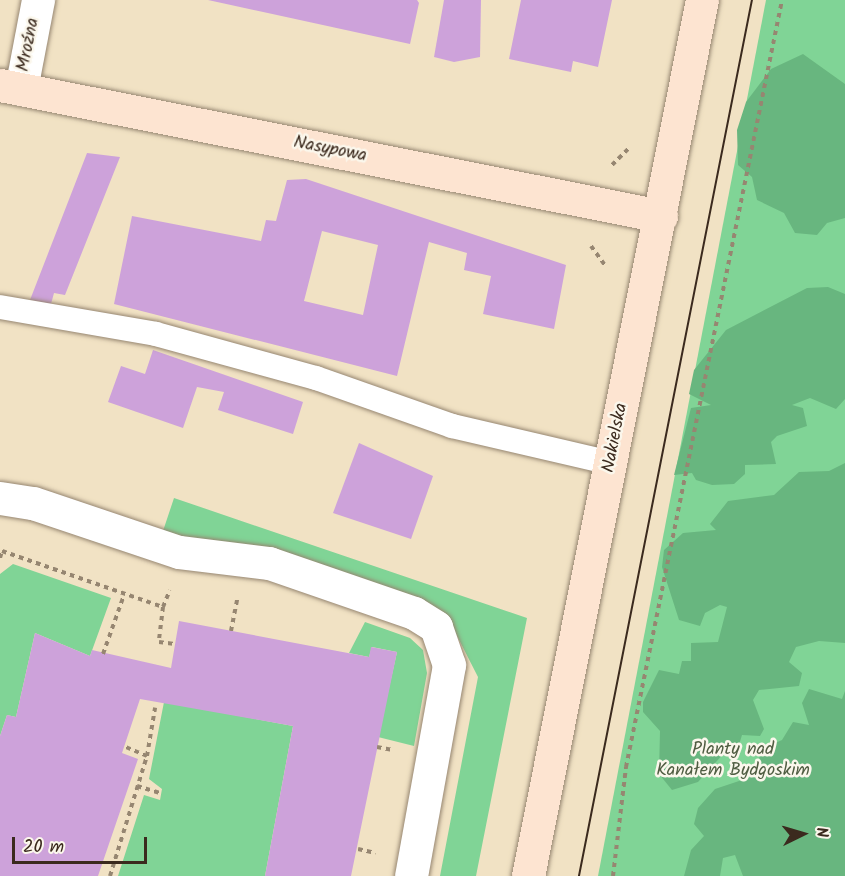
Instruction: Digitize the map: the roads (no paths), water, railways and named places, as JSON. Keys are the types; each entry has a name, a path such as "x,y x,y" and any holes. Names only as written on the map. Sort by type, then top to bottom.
{"main road":[{"name":"Nakielska","path":"528,876 661,216 702,0"},
{"name":"Nasypowa","path":"10,87 661,216"}],"street":[{"name":"Mroźna","path":"10,87 38,0"},
{"path":"0,498 33,503 179,552 269,563 414,613 436,627 449,665 411,876"}],"lane":[{"path":"0,307 156,334 316,378 452,426 611,464"}],"tram line":[{"path":"579,876 752,0"}],"park label":[{"name":"Planty nad Kanałem Bydgoskim","path":"733,762"}]}
